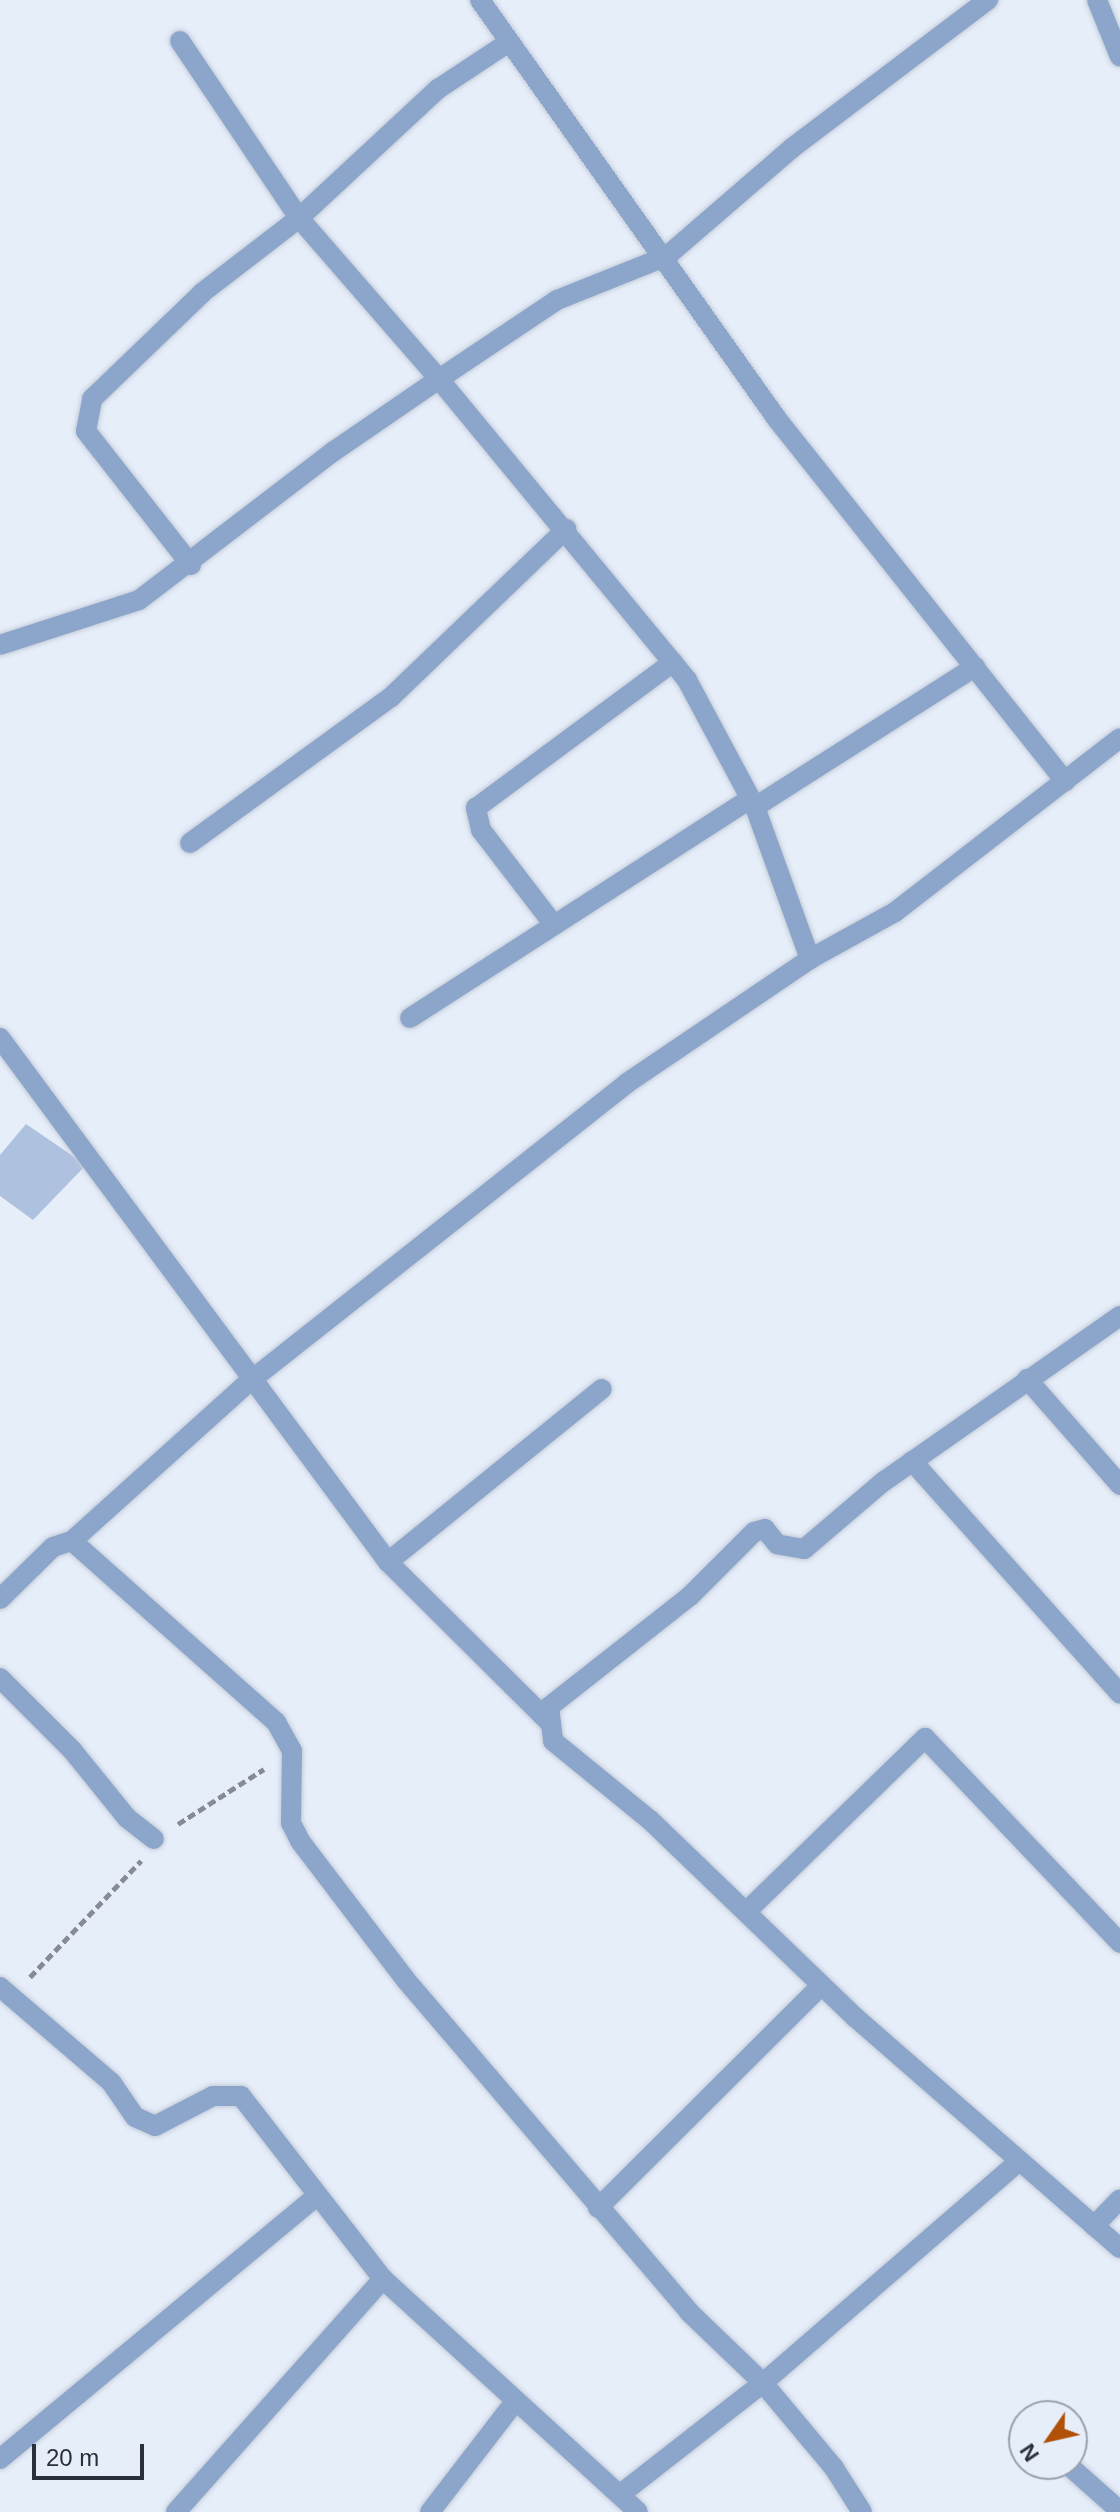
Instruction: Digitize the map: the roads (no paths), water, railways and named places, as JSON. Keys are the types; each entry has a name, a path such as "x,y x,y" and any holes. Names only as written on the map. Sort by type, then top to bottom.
{"street":[{"path":"480,0 506,44 667,256 777,419 1065,781"},
{"path":"0,645 139,600 191,565 334,451 557,300 667,256 792,148 988,0"},
{"path":"1097,0 1120,57"},
{"path":"180,41 299,218 566,529 673,662 753,803 810,959"},
{"path":"191,565 86,431 85,412 203,292 299,218 438,89 506,44"},
{"path":"190,843 391,697 566,529"},
{"path":"554,925 481,830 476,808 673,662"},
{"path":"410,1018 554,925 975,667"},
{"path":"0,1599 53,1547 72,1541 250,1381 627,1083 810,959 895,912 1120,738"},
{"path":"0,1038 101,1168 250,1381 388,1562 551,1724"},
{"path":"1120,1316 912,1461 804,1549 777,1544 765,1529 754,1532 690,1596 549,1707 553,1741 748,1910 822,1985 1017,2163 1120,2248"},
{"path":"1027,1379 1120,1485"},
{"path":"388,1562 602,1389"},
{"path":"912,1461 1120,1694"},
{"path":"72,1541 276,1722 292,1751 291,1823 300,1841 405,1979 689,2312 763,2383 834,2468 862,2512"},
{"path":"0,1678 72,1750 127,1818 154,1839"},
{"path":"748,1910 925,1738 1120,1943"},
{"path":"598,2208 822,1985"},
{"path":"6,1991 111,2082 145,2122 155,2126 213,2096 241,2096 314,2198 383,2279 514,2403 622,2493 638,2512"},
{"path":"622,2493 763,2383 1017,2163"},
{"path":"0,2459 314,2198"},
{"path":"1094,2226 1120,2199"},
{"path":"176,2512 383,2279"},
{"path":"430,2512 514,2403"},
{"path":"1085,2480 1120,2511"}]}
